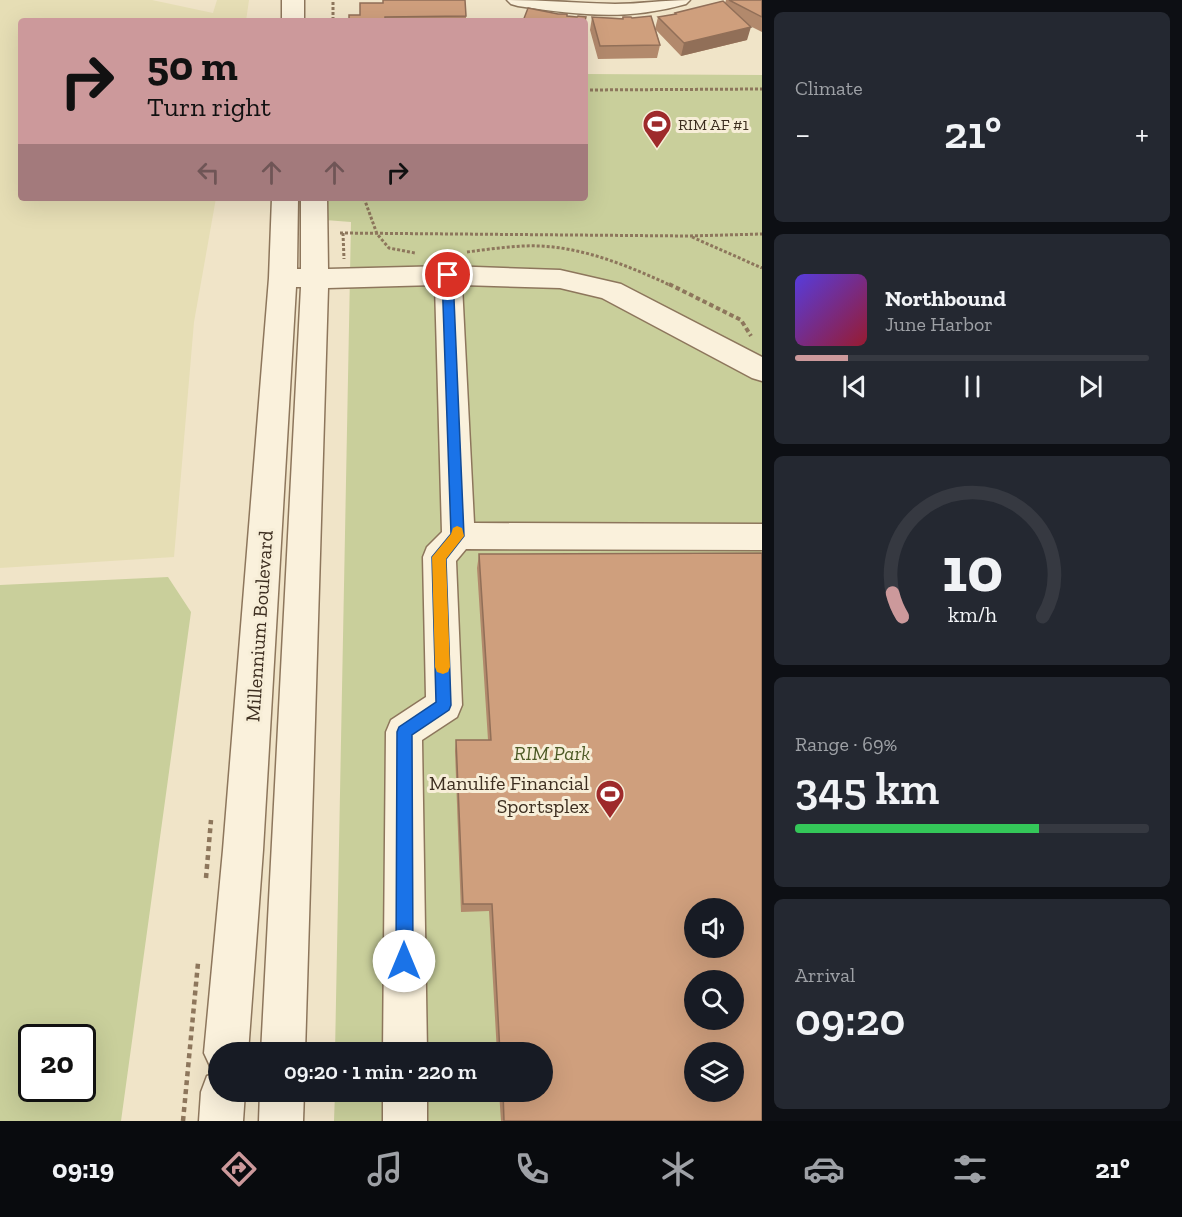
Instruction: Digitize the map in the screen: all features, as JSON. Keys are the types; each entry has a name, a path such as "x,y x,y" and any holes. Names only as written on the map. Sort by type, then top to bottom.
{"street":[{"path":"293,0 293,18"},
{"path":"518,0 604,12 661,6 679,0"},
{"name":"Millennium Boulevard","path":"227,1042 243,850 314,273 286,201"},
{"name":"Millennium Boulevard","path":"283,1042 314,273 314,201"},
{"path":"314,273 351,279 448,275 560,279 611,291 762,370"},
{"path":"405,1042 404,732 444,705 439,557 458,536 448,275"},
{"path":"458,536 762,537"},
{"path":"221,1121 222,1102"},
{"path":"281,1121 282,1102"},
{"path":"405,1102 405,1121"}],"path":[{"path":"333,2 333,18"},
{"path":"588,90 762,89"},
{"path":"365,201 377,234 389,248"},
{"path":"333,233 688,236 762,234"},
{"path":"314,273 343,233"},
{"path":"688,236 762,268"}],"shaded area":[{"path":"0,0 152,0 213,13 217,0 249,0 246,18 18,18 18,201 215,201 194,322 174,557 0,568"}],"green space":[{"name":"RIM Park","path":"588,74 762,75 762,1121 334,1121 335,1102 553,1102 553,1042 335,1042 351,222 325,220 325,201 588,201"},
{"path":"168,577 191,612 121,1121 0,1121 0,585"}],"building":[{"path":"383,0 465,0 466,16 349,18 349,15 360,15 360,3 383,3"},
{"path":"729,0 762,0 762,17"},
{"path":"723,1 751,27 684,43 658,17 676,14"},
{"path":"528,8 567,14 567,16 586,17 586,18 524,18"},
{"path":"651,16 660,45 600,46 592,17 623,19 623,17"},
{"name":"Manulife Financial Sportsplex","path":"762,553 762,1121 504,1121 503,1102 553,1102 553,1042 499,1042 492,904 463,904 456,740 491,740 479,554"}],"slow traffic":[{"path":"443,667 439,557 458,536 457,532"}],"place":[{"name":"RIM AF #1","path":"657,150"},
{"name":"Manulife Financial Sportsplex","path":"610,820"}],"route":[{"path":"404,961 404,732 444,705 439,557 458,536 448,275"}]}
